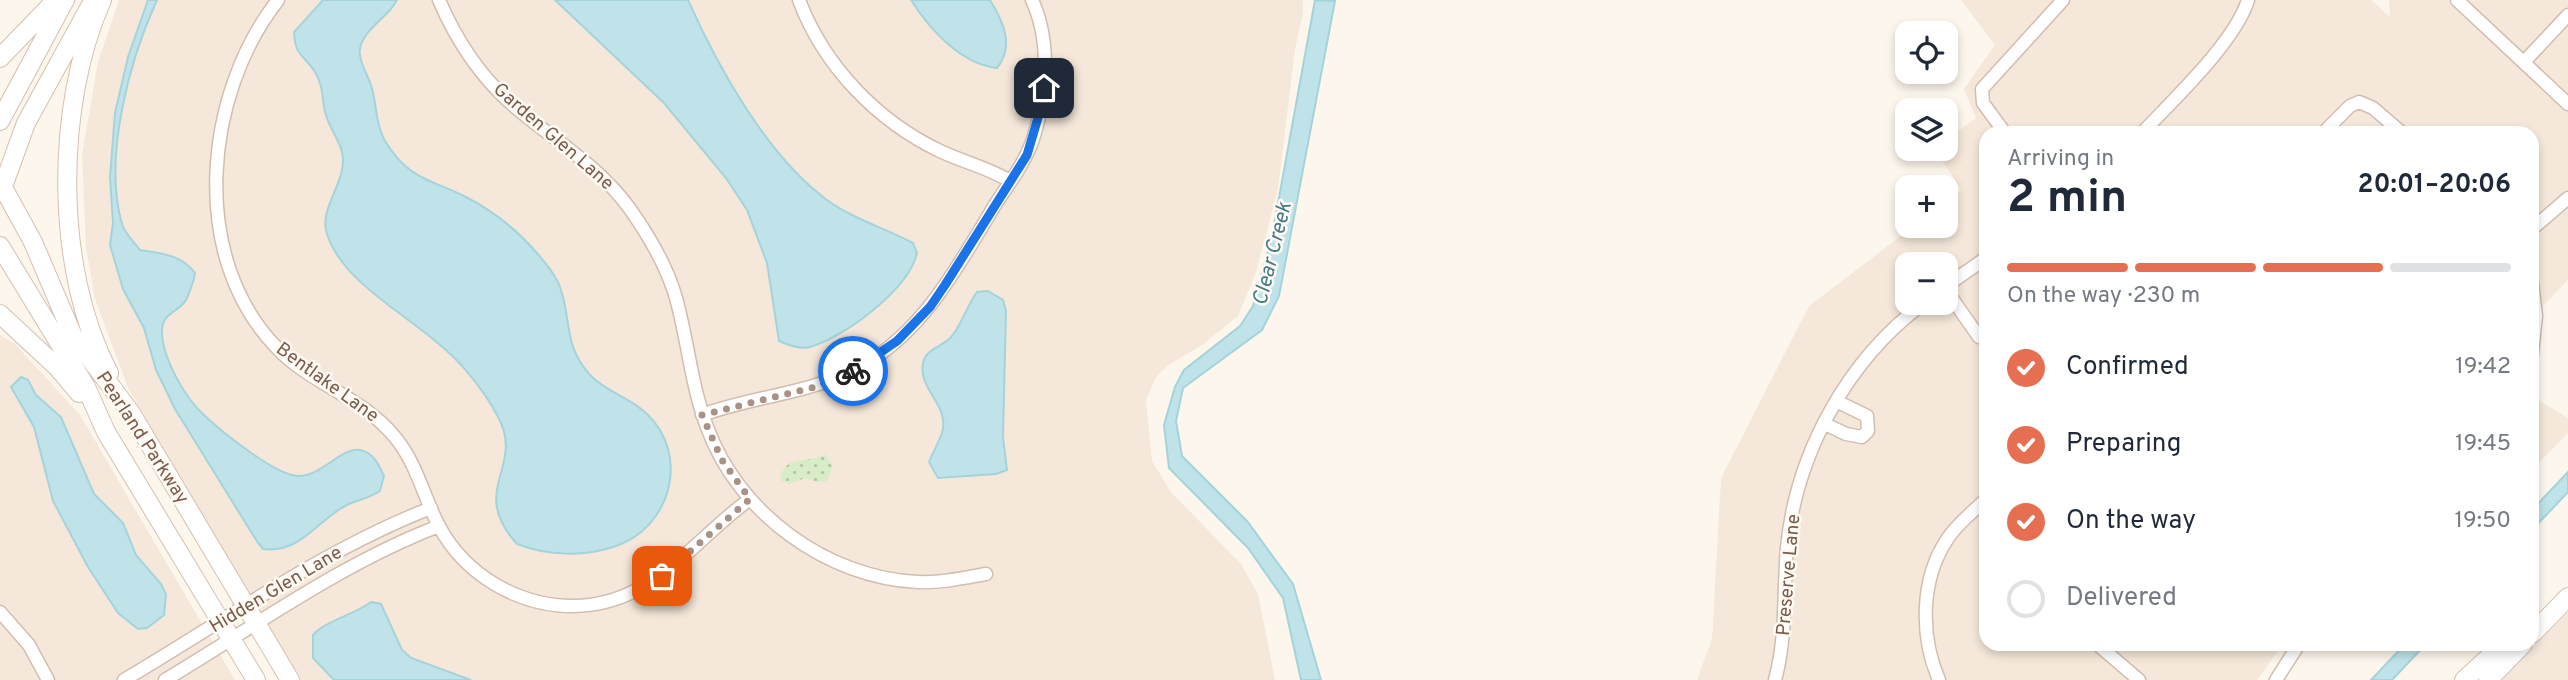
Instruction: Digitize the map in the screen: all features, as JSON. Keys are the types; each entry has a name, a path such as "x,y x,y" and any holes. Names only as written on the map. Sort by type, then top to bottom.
{"main road":[{"path":"0,58 56,0"},
{"path":"0,121 65,0"},
{"name":"Pearland Parkway","path":"94,0 26,123 2,186 33,242 73,336 131,413 290,680"},
{"path":"103,0 88,31 76,76 68,156 70,227 82,297 98,348 131,413"},
{"name":"Pearland Parkway","path":"0,246 86,387 106,432 256,680"},
{"path":"0,314 58,368 106,432"},
{"path":"2539,614 2568,594"},
{"path":"2539,626 2568,594"},
{"path":"2464,680 2495,651"},
{"path":"2488,680 2516,651"}],"street":[{"name":"Bentlake Lane","path":"278,0 245,55 220,131 218,206 231,270 249,312 276,347 301,368 366,409 395,437 412,463 439,526 468,563 491,583 515,595 551,605 594,605 641,590 686,557 750,499"},
{"name":"Garden Glen Lane","path":"439,0 462,48 486,79 516,108 587,162 613,187 641,226 676,298 702,415 722,460 750,499 807,546 849,567 874,575 928,582 986,574"},
{"path":"799,0 831,60 872,107 923,142 1010,181"},
{"path":"702,415 815,387 852,371 897,341 930,307 1027,155 1042,104 1043,48 1032,0"},
{"path":"1999,126 1983,103 1982,89 2063,0"},
{"path":"2148,126 2218,48 2243,16 2248,0"},
{"path":"2457,0 2568,104"},
{"path":"2524,62 2568,15"},
{"path":"2330,126 2350,106 2359,102 2373,108 2394,126"},
{"path":"2539,223 2568,198"},
{"path":"1958,279 1979,263"},
{"path":"1958,306 1979,337"},
{"name":"Preserve Lane","path":"1775,680 1782,652 1790,522 1806,465 1836,401 1874,347 1910,315"},
{"path":"1825,424 1854,436 1862,437 1868,431 1867,416 1836,401"},
{"path":"1939,680 1931,663 1925,622 1927,592 1936,562 1949,537 1979,506"},
{"name":"Hidden Glen Lane","path":"124,680 365,537 431,508"},
{"name":"Hidden Glen Lane","path":"165,680 375,555 439,526"},
{"path":"0,612 29,645 48,680"},
{"path":"2105,651 2139,680"},
{"path":"2276,680 2295,651"}],"shaded area":[{"path":"119,0 1303,0 1278,189 1256,272 1238,316 1202,345 1167,366 1156,377 1146,400 1152,461 1171,492 1241,564 1258,594 1275,680 297,680 128,388 95,299 86,247 82,155 98,62"},
{"path":"1961,0 2371,0 2390,17 2389,0 2568,0 2568,280 2539,310 2539,126 1979,126 1979,651 2278,651 2257,680 1697,680 1712,639 1721,478 1809,306 1898,238 1958,238 1958,192 1961,190 1958,175 1951,175 1943,161 1958,161 1958,131 1976,118 1964,89 1995,45"},
{"path":"0,335 15,344 80,415 235,680 0,680"},
{"path":"2539,400 2568,418 2568,433 2539,463"},
{"path":"2568,612 2568,680 2498,680 2528,651 2539,651 2539,640"}],"green space":[{"path":"825,454 833,466 827,481 817,482 805,478 789,484 780,480 787,465 792,462"}],"water":[{"path":"148,0 157,0 137,51 122,110 117,140 117,198 123,228 140,250 177,259 195,273 184,303 165,319 163,324 165,352 170,364 189,398 204,415 236,442 276,468 288,474 307,475 346,452 360,450 372,456 384,476 380,491 338,510 299,541 277,549 263,549 258,543 175,409 156,370 144,328 123,289 110,245 113,223 110,177 115,113 128,57"},
{"path":"323,0 397,0 366,34 360,52 385,141 412,171 485,208 529,244 558,283 564,299 572,343 581,364 596,381 641,408 661,431 671,469 668,489 650,524 635,537 604,550 567,554 541,551 517,544 503,525 497,508 497,493 506,449 504,433 497,415 455,358 363,284 335,252 325,224 341,173 342,152 325,112 318,78 298,51 294,32"},
{"path":"555,0 688,0 729,81 784,160 805,182 837,207 913,243 917,253 912,267 902,281 874,310 824,342 802,348 779,341 767,263 747,210 726,178 664,103"},
{"path":"911,0 990,0 1003,25 1006,42 1002,60 997,68 971,60 959,53 927,23"},
{"name":"Clear Creek","path":"1315,0 1335,1 1279,296 1262,330 1183,388 1176,421 1182,456 1247,521 1293,584 1321,680 1301,680 1283,598 1248,548 1169,468 1164,425 1175,387 1184,370 1240,326 1253,306 1272,236"},
{"path":"988,291 1003,300 1006,311 1003,437 1007,470 996,474 938,478 929,462 941,436 943,419 925,380 923,363 930,351 954,334 977,292"},
{"path":"21,377 28,380 36,395 61,417 94,494 123,523 136,555 161,584 166,594 164,615 147,628 138,629 118,613 88,567 53,501 34,427 11,387"},
{"path":"2568,472 2568,492 2539,523 2539,503"},
{"path":"371,602 381,604 402,650 411,658 471,680 334,680 313,658 313,635"},
{"path":"2398,651 2419,651 2392,680 2371,680"}],"way so far":[{"path":"662,576 750,499 722,460 702,415 815,387 853,371"}],"route":[{"path":"853,371 914,326 945,285 1027,155 1034,138 1044,88"}]}
